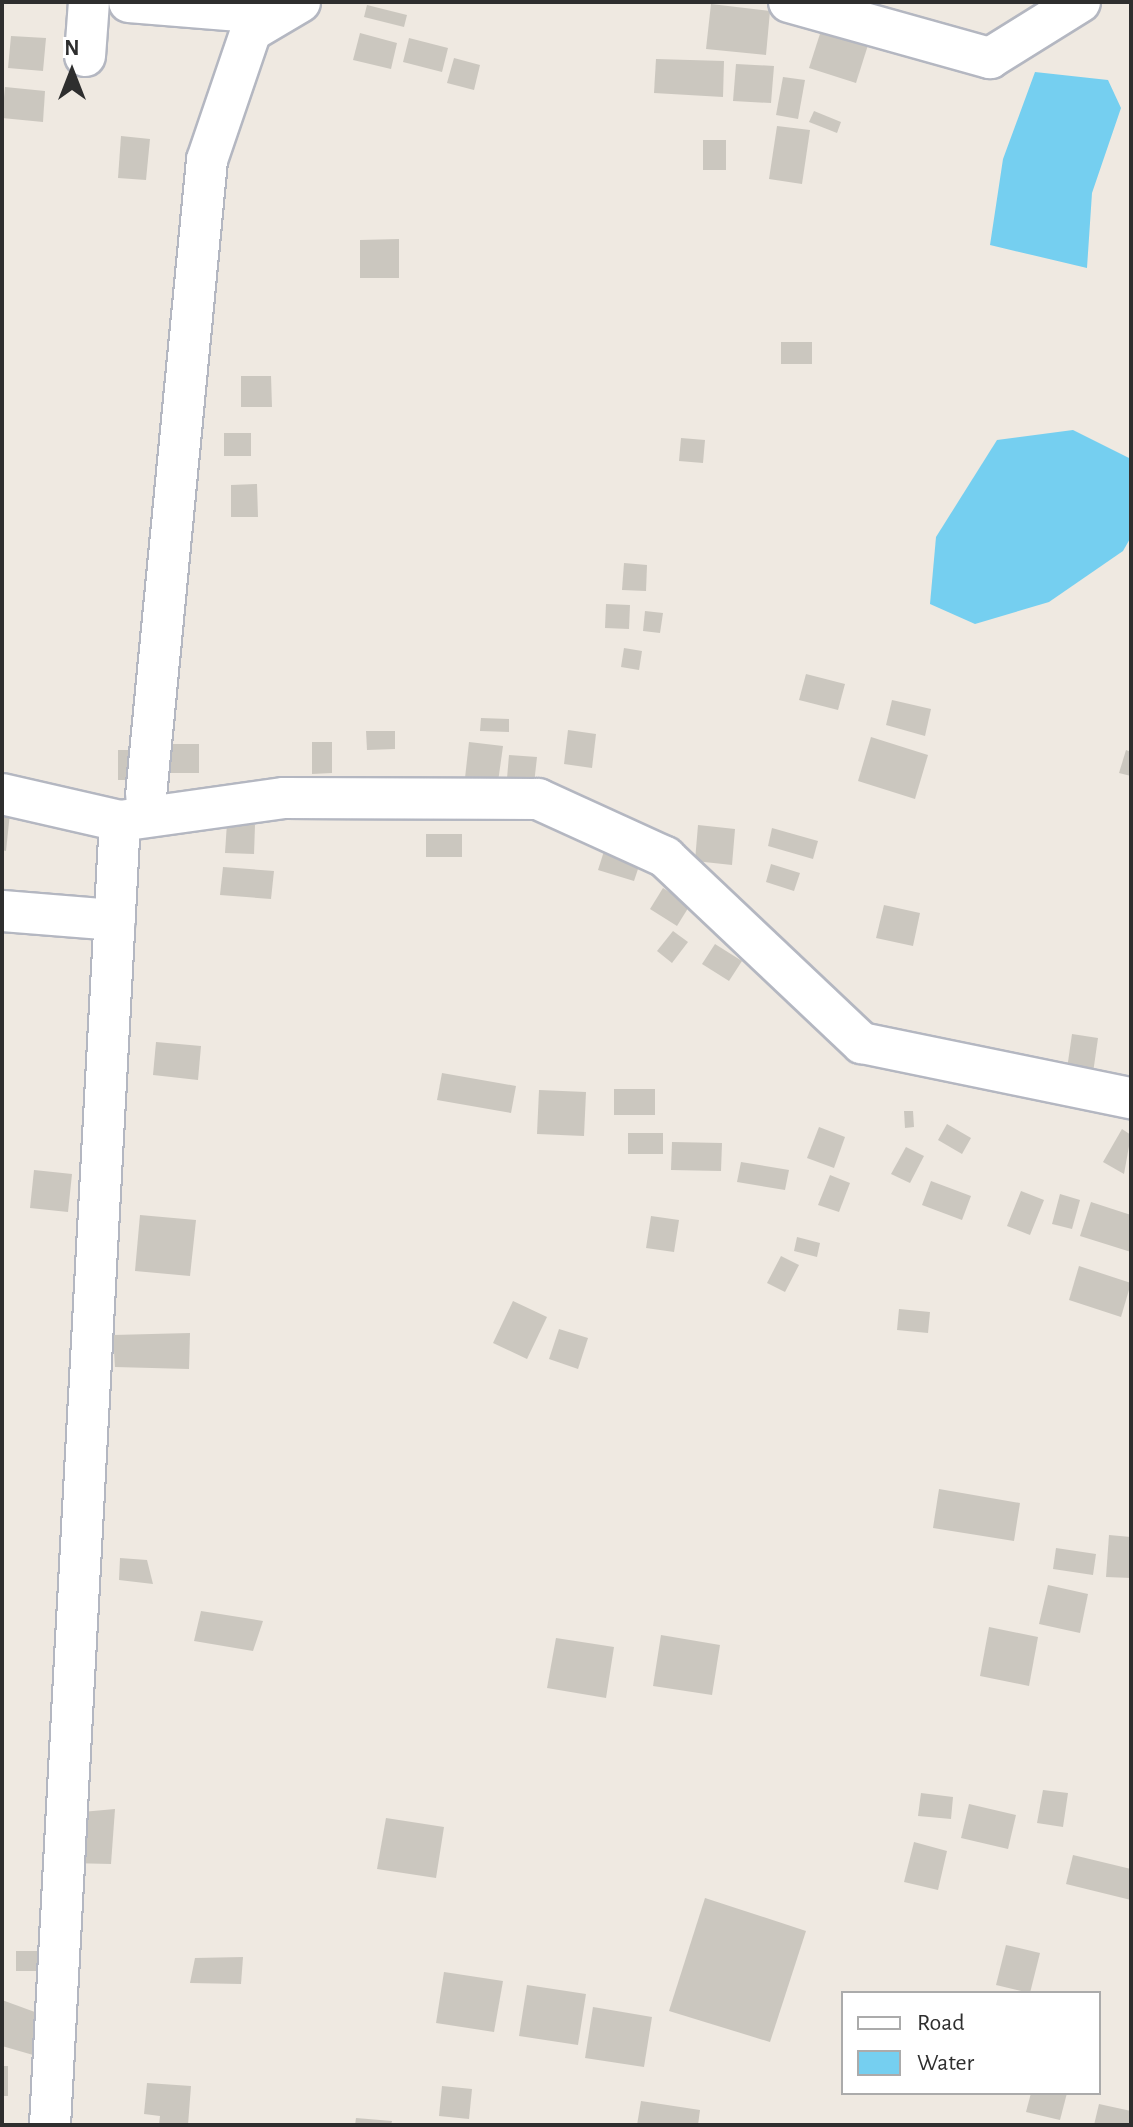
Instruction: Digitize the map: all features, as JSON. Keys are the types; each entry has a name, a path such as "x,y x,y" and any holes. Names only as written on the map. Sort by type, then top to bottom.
{"street":[{"path":"85,56 89,2"},
{"path":"129,2 262,13"},
{"path":"50,2125 115,920 133,809 207,160 251,31 300,2"},
{"path":"789,2 990,58 1080,2"},
{"path":"2,794 133,809 284,798 538,799 665,857 862,1043 1131,1098"},
{"path":"2,911 115,920"}],"water":[{"path":"1035,72 1108,80 1121,108 1092,193 1087,268 990,245 1003,159"},
{"path":"1073,430 1131,459 1131,537 1123,551 1049,602 975,624 930,604 936,537 997,440"}],"building":[{"path":"711,4 770,11 766,55 706,49"},
{"path":"367,5 407,15 404,27 364,17"},
{"path":"827,12 874,26 856,83 809,68"},
{"path":"360,33 397,43 391,69 353,60"},
{"path":"11,36 46,38 43,71 8,68"},
{"path":"409,38 448,48 442,72 403,62"},
{"path":"454,58 480,65 474,90 447,83"},
{"path":"656,59 724,61 723,97 654,93"},
{"path":"736,64 774,66 771,103 733,101"},
{"path":"783,77 805,80 798,119 776,115"},
{"path":"5,87 45,91 43,122 2,118"},
{"path":"814,111 841,122 837,133 809,122"},
{"path":"777,126 810,130 802,184 769,179"},
{"path":"121,136 150,139 146,180 118,178"},
{"path":"703,140 726,140 726,170 703,170"},
{"path":"399,239 399,278 360,278 360,240"},
{"path":"781,342 812,342 812,364 781,364"},
{"path":"241,376 271,376 272,407 241,407"},
{"path":"224,433 251,433 251,456 224,456"},
{"path":"681,438 705,440 703,463 679,461"},
{"path":"257,484 258,517 231,517 231,485"},
{"path":"624,563 647,565 646,591 622,590"},
{"path":"606,604 630,605 629,629 605,628"},
{"path":"645,611 663,613 660,633 643,631"},
{"path":"624,648 642,651 639,670 621,667"},
{"path":"806,674 845,684 838,710 799,700"},
{"path":"892,700 931,709 925,736 886,725"},
{"path":"481,718 509,719 509,732 480,731"},
{"path":"568,730 596,734 592,768 564,764"},
{"path":"366,731 395,731 395,749 367,750"},
{"path":"871,737 928,755 915,799 858,781"},
{"path":"312,742 332,742 332,773 312,774"},
{"path":"469,742 503,746 498,782 465,778"},
{"path":"171,744 199,744 199,773 171,773"},
{"path":"118,750 134,750 134,780 118,780"},
{"path":"1126,750 1131,752 1131,776 1119,773"},
{"path":"509,755 537,757 533,793 506,790"},
{"path":"2,813 10,813 6,851 2,850"},
{"path":"227,823 255,825 254,854 225,853"},
{"path":"698,825 735,829 732,865 695,861"},
{"path":"772,828 818,841 813,859 768,846"},
{"path":"426,834 462,834 462,857 426,857"},
{"path":"605,848 641,860 634,881 598,870"},
{"path":"771,864 800,873 794,891 766,882"},
{"path":"223,867 274,871 271,899 220,895"},
{"path":"663,888 690,905 677,926 650,909"},
{"path":"884,905 920,913 913,946 876,938"},
{"path":"673,931 688,942 672,963 657,951"},
{"path":"715,944 742,961 729,981 702,964"},
{"path":"1072,1034 1098,1038 1093,1073 1067,1069"},
{"path":"156,1042 201,1046 198,1080 153,1075"},
{"path":"442,1073 516,1086 511,1113 437,1100"},
{"path":"614,1089 655,1089 655,1115 614,1115"},
{"path":"539,1090 586,1092 584,1136 537,1134"},
{"path":"904,1111 913,1111 914,1127 905,1128"},
{"path":"947,1124 971,1138 962,1154 938,1140"},
{"path":"819,1127 845,1137 834,1168 807,1158"},
{"path":"1122,1129 1131,1135 1124,1174 1103,1162"},
{"path":"628,1133 663,1133 663,1154 628,1154"},
{"path":"672,1142 722,1143 721,1171 671,1170"},
{"path":"906,1147 924,1156 910,1183 891,1174"},
{"path":"741,1162 789,1170 785,1190 737,1182"},
{"path":"34,1170 72,1174 68,1212 30,1208"},
{"path":"830,1175 850,1183 839,1212 818,1205"},
{"path":"931,1181 971,1196 962,1220 922,1205"},
{"path":"1021,1191 1044,1200 1030,1235 1007,1226"},
{"path":"1060,1194 1080,1200 1072,1229 1052,1224"},
{"path":"1091,1202 1131,1215 1131,1252 1080,1236"},
{"path":"140,1215 196,1220 190,1276 135,1271"},
{"path":"651,1216 679,1220 674,1252 646,1248"},
{"path":"797,1237 820,1243 817,1257 794,1251"},
{"path":"781,1256 799,1265 785,1292 767,1283"},
{"path":"1079,1266 1131,1283 1121,1317 1069,1300"},
{"path":"513,1301 547,1317 527,1359 493,1343"},
{"path":"899,1309 930,1312 928,1333 897,1330"},
{"path":"559,1329 588,1338 578,1369 549,1359"},
{"path":"190,1333 189,1369 115,1367 113,1335"},
{"path":"939,1489 1020,1503 1014,1541 933,1528"},
{"path":"1109,1535 1131,1537 1131,1578 1106,1577"},
{"path":"1056,1548 1096,1554 1093,1575 1053,1569"},
{"path":"120,1558 147,1560 153,1584 119,1580"},
{"path":"1048,1585 1088,1594 1080,1633 1039,1624"},
{"path":"201,1611 263,1621 253,1651 194,1641"},
{"path":"989,1627 1038,1637 1029,1686 980,1676"},
{"path":"661,1635 720,1645 712,1695 653,1686"},
{"path":"556,1638 614,1647 606,1698 547,1688"},
{"path":"1043,1790 1068,1793 1063,1827 1037,1823"},
{"path":"921,1793 953,1797 951,1819 918,1816"},
{"path":"969,1804 1016,1815 1008,1849 961,1838"},
{"path":"115,1809 111,1864 68,1863 82,1812"},
{"path":"386,1818 444,1827 436,1878 377,1869"},
{"path":"914,1842 947,1851 938,1890 904,1882"},
{"path":"1073,1855 1131,1869 1131,1900 1066,1884"},
{"path":"705,1898 806,1931 770,2042 669,2011"},
{"path":"1006,1945 1040,1953 1030,1991 996,1985"},
{"path":"16,1951 50,1951 50,1971 16,1971"},
{"path":"243,1957 241,1984 190,1983 195,1958"},
{"path":"444,1972 503,1981 494,2032 436,2023"},
{"path":"527,1985 586,1994 578,2045 519,2036"},
{"path":"2,2000 54,2019 47,2059 2,2046"},
{"path":"593,2007 652,2017 644,2067 585,2058"},
{"path":"2,2066 8,2066 8,2096 2,2096"},
{"path":"147,2083 191,2086 188,2125 159,2125 160,2116 144,2114"},
{"path":"442,2086 472,2089 469,2119 439,2116"},
{"path":"1030,2095 1066,2095 1060,2120 1026,2112"},
{"path":"641,2101 700,2110 698,2125 637,2125"},
{"path":"1099,2104 1131,2111 1130,2125 1094,2125"},
{"path":"356,2118 392,2121 391,2125 355,2125"}]}
